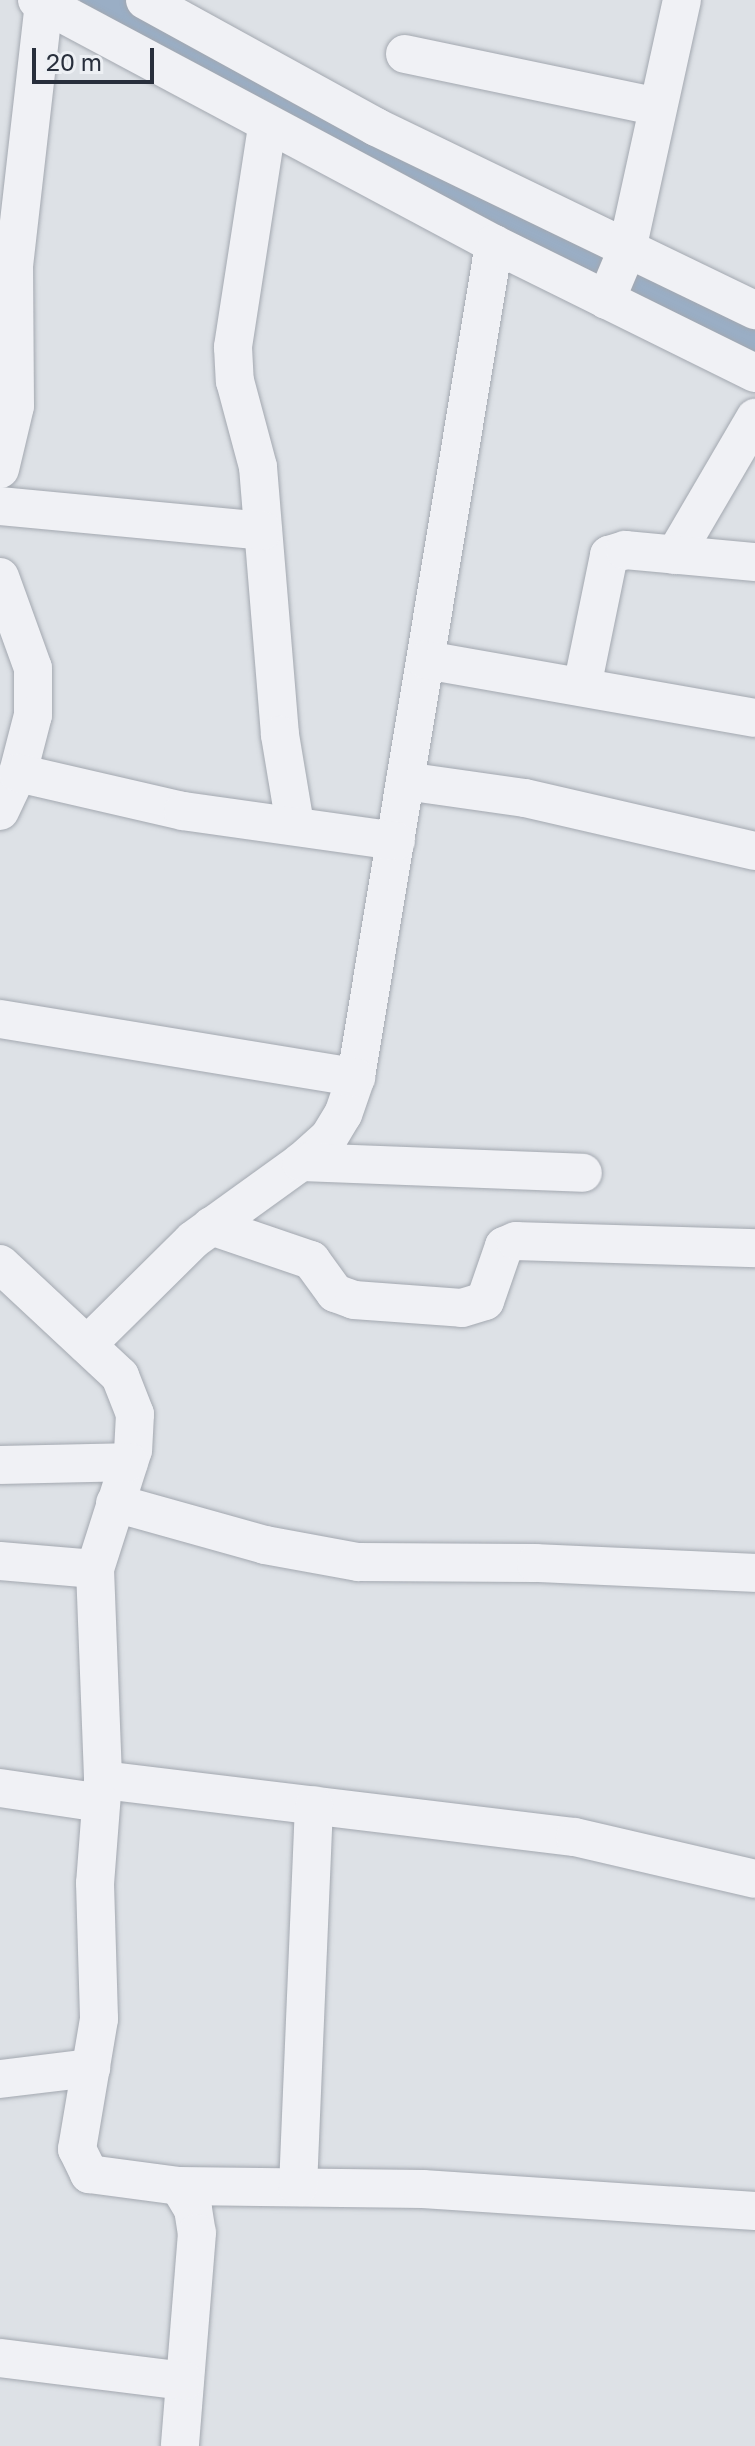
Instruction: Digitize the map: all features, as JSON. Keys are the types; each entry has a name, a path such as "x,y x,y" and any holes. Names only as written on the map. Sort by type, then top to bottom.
{"street":[{"path":"145,0 376,127 616,275 755,373"},
{"path":"616,275 682,0"},
{"path":"0,469 15,406 14,266 40,2 267,127 494,244 755,310"},
{"path":"405,54 658,107"},
{"path":"267,127 233,347 235,381 258,467 280,735 295,825"},
{"path":"87,1345 211,1226 301,1162 329,1137 356,1077 494,244"},
{"path":"675,555 755,418"},
{"path":"0,506 263,531"},
{"path":"582,687 609,555 625,550 755,562"},
{"path":"0,577 33,668 33,715 18,773 0,811"},
{"path":"426,660 755,718"},
{"path":"18,773 117,798 396,841"},
{"path":"405,781 525,798 755,851"},
{"path":"0,1019 356,1077"},
{"path":"301,1162 583,1173"},
{"path":"211,1226 311,1260 335,1293 354,1300 462,1308 485,1301 504,1246 516,1241 755,1248"},
{"path":"0,1264 120,1376 135,1414 129,1462 95,1569 102,1791 95,1883 99,2019 77,2149 80,2164 102,2179 179,2186 423,2189 755,2211"},
{"path":"0,1465 129,1462"},
{"path":"115,1503 265,1545 358,1562 536,1563 755,1573"},
{"path":"0,1561 95,1569"},
{"path":"0,1788 102,1791 314,1805 575,1837 755,1879"},
{"path":"298,2187 314,1805"},
{"path":"0,2079 91,2068"},
{"path":"179,2186 193,2209 197,2233 180,2446"},
{"path":"0,2358 185,2381"}],"waterway":[{"path":"101,0 558,250 755,346"}]}
